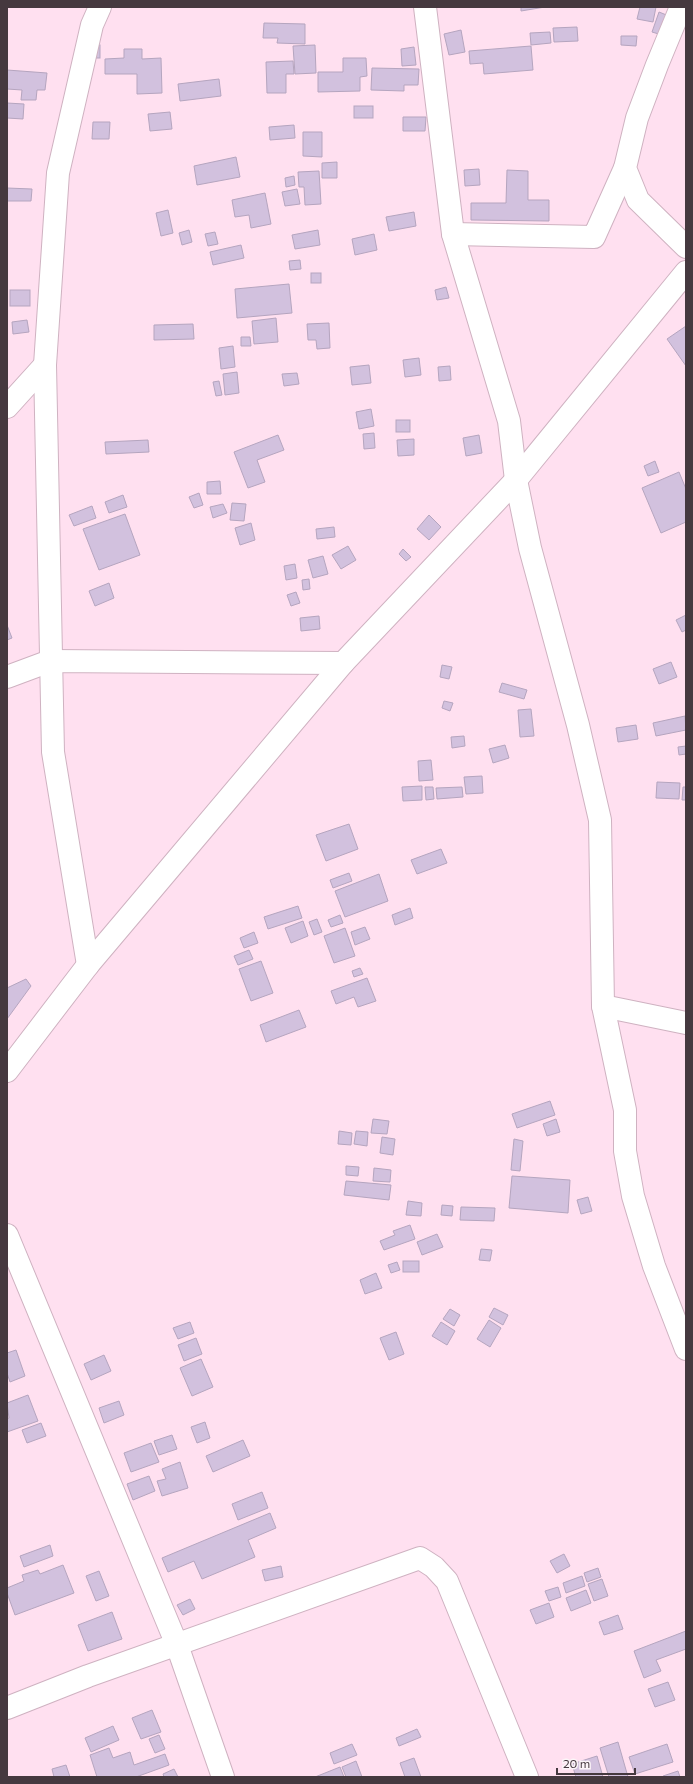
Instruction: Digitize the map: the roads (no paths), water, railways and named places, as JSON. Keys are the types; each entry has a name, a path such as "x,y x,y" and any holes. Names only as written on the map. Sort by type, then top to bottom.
{"street":[{"path":"88,965 52,752 45,365 58,173 92,25 100,7"},
{"path":"425,7 453,234 509,421 516,480 530,548 578,725 600,820 603,1006 625,1110 625,1151 633,1196 654,1266 686,1349"},
{"path":"453,234 594,237 625,168 637,118 681,7"},
{"path":"625,168 638,200 686,247"},
{"path":"7,1071 88,965 343,663 516,480 686,272"},
{"path":"7,406 45,365"},
{"path":"7,677 50,661 343,663"},
{"path":"603,1006 686,1023"},
{"path":"7,1235 177,1645 223,1777"},
{"path":"7,1708 88,1676 420,1558 434,1567 446,1581 527,1777"}]}
